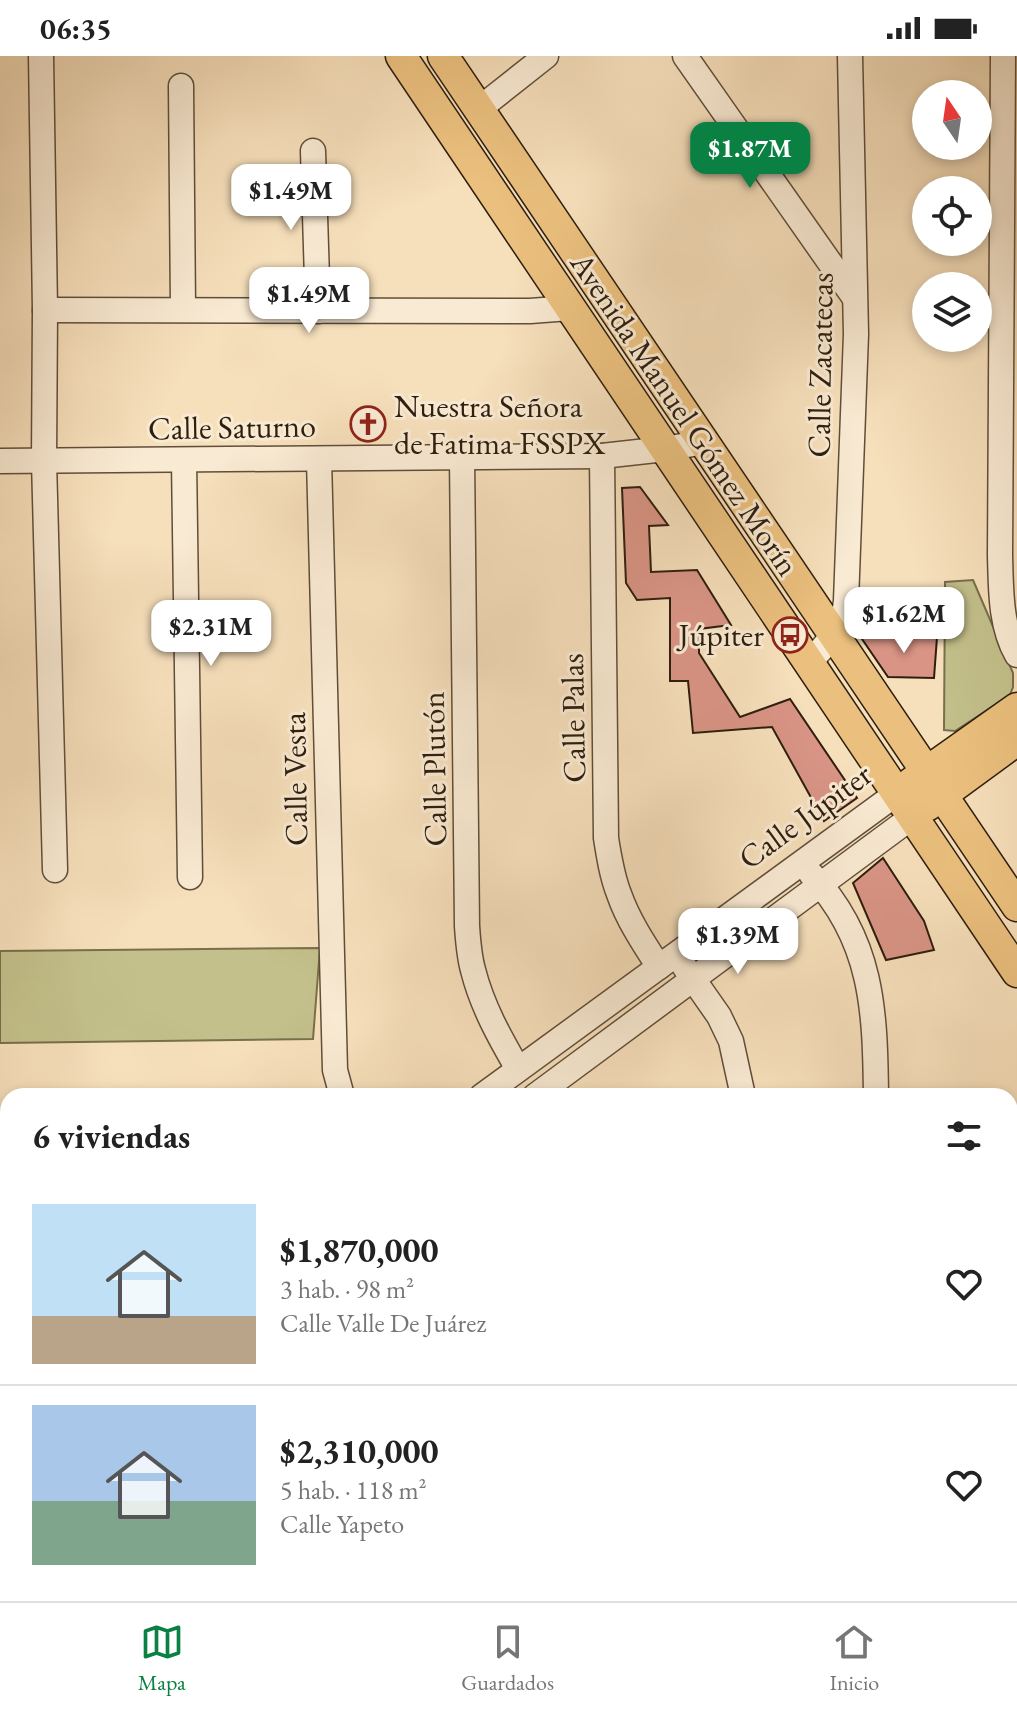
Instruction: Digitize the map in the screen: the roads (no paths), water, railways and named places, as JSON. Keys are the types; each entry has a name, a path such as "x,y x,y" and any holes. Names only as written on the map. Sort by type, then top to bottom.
{"main road":[{"name":"Avenida Manuel Gómez Morín","path":"401,56 1017,972"},
{"name":"Avenida Manuel Gómez Morín","path":"443,56 1017,906"},
{"name":"Calle Júpiter","path":"934,783 959,748 1017,708"},
{"path":"894,723 924,743 959,748"},
{"name":"Calle Júpiter","path":"904,805 934,783 988,760 1017,740"},
{"path":"972,841 969,791 988,760"}],"street":[{"path":"41,56 44,461 55,870"},
{"path":"479,109 546,56"},
{"path":"685,56 854,297"},
{"name":"Calle Zacatecas","path":"809,663 834,634 843,618 846,601 856,334 850,56"},
{"path":"1003,56 1010,112 1010,235 1009,473 1001,591 1010,643 1017,655"},
{"path":"181,86 183,309"},
{"path":"313,151 318,311"},
{"path":"45,310 530,311 570,308"},
{"name":"Calle Saturno","path":"0,461 602,456 704,442"},
{"name":"Calle Palas","path":"602,456 606,838 612,872 636,931 693,979 719,1016 731,1041 741,1088"},
{"name":"Calle Plutón","path":"462,457 467,926 472,968 480,993 493,1026 518,1069"},
{"name":"Calle Vesta","path":"319,459 335,1070 340,1088"},
{"path":"184,460 190,877"},
{"name":"Calle Júpiter","path":"493,1088 801,864 904,805"},
{"name":"Calle Júpiter","path":"562,1088 693,979 821,885 904,805"},
{"path":"801,864 841,911 862,959 875,1037 876,1088"},
{"path":"539,1054 562,1088"}],"place":[{"name":"Nuestra Señora de Fatima FSSPX","path":"368,424"},
{"name":"Júpiter","path":"790,635"}]}
